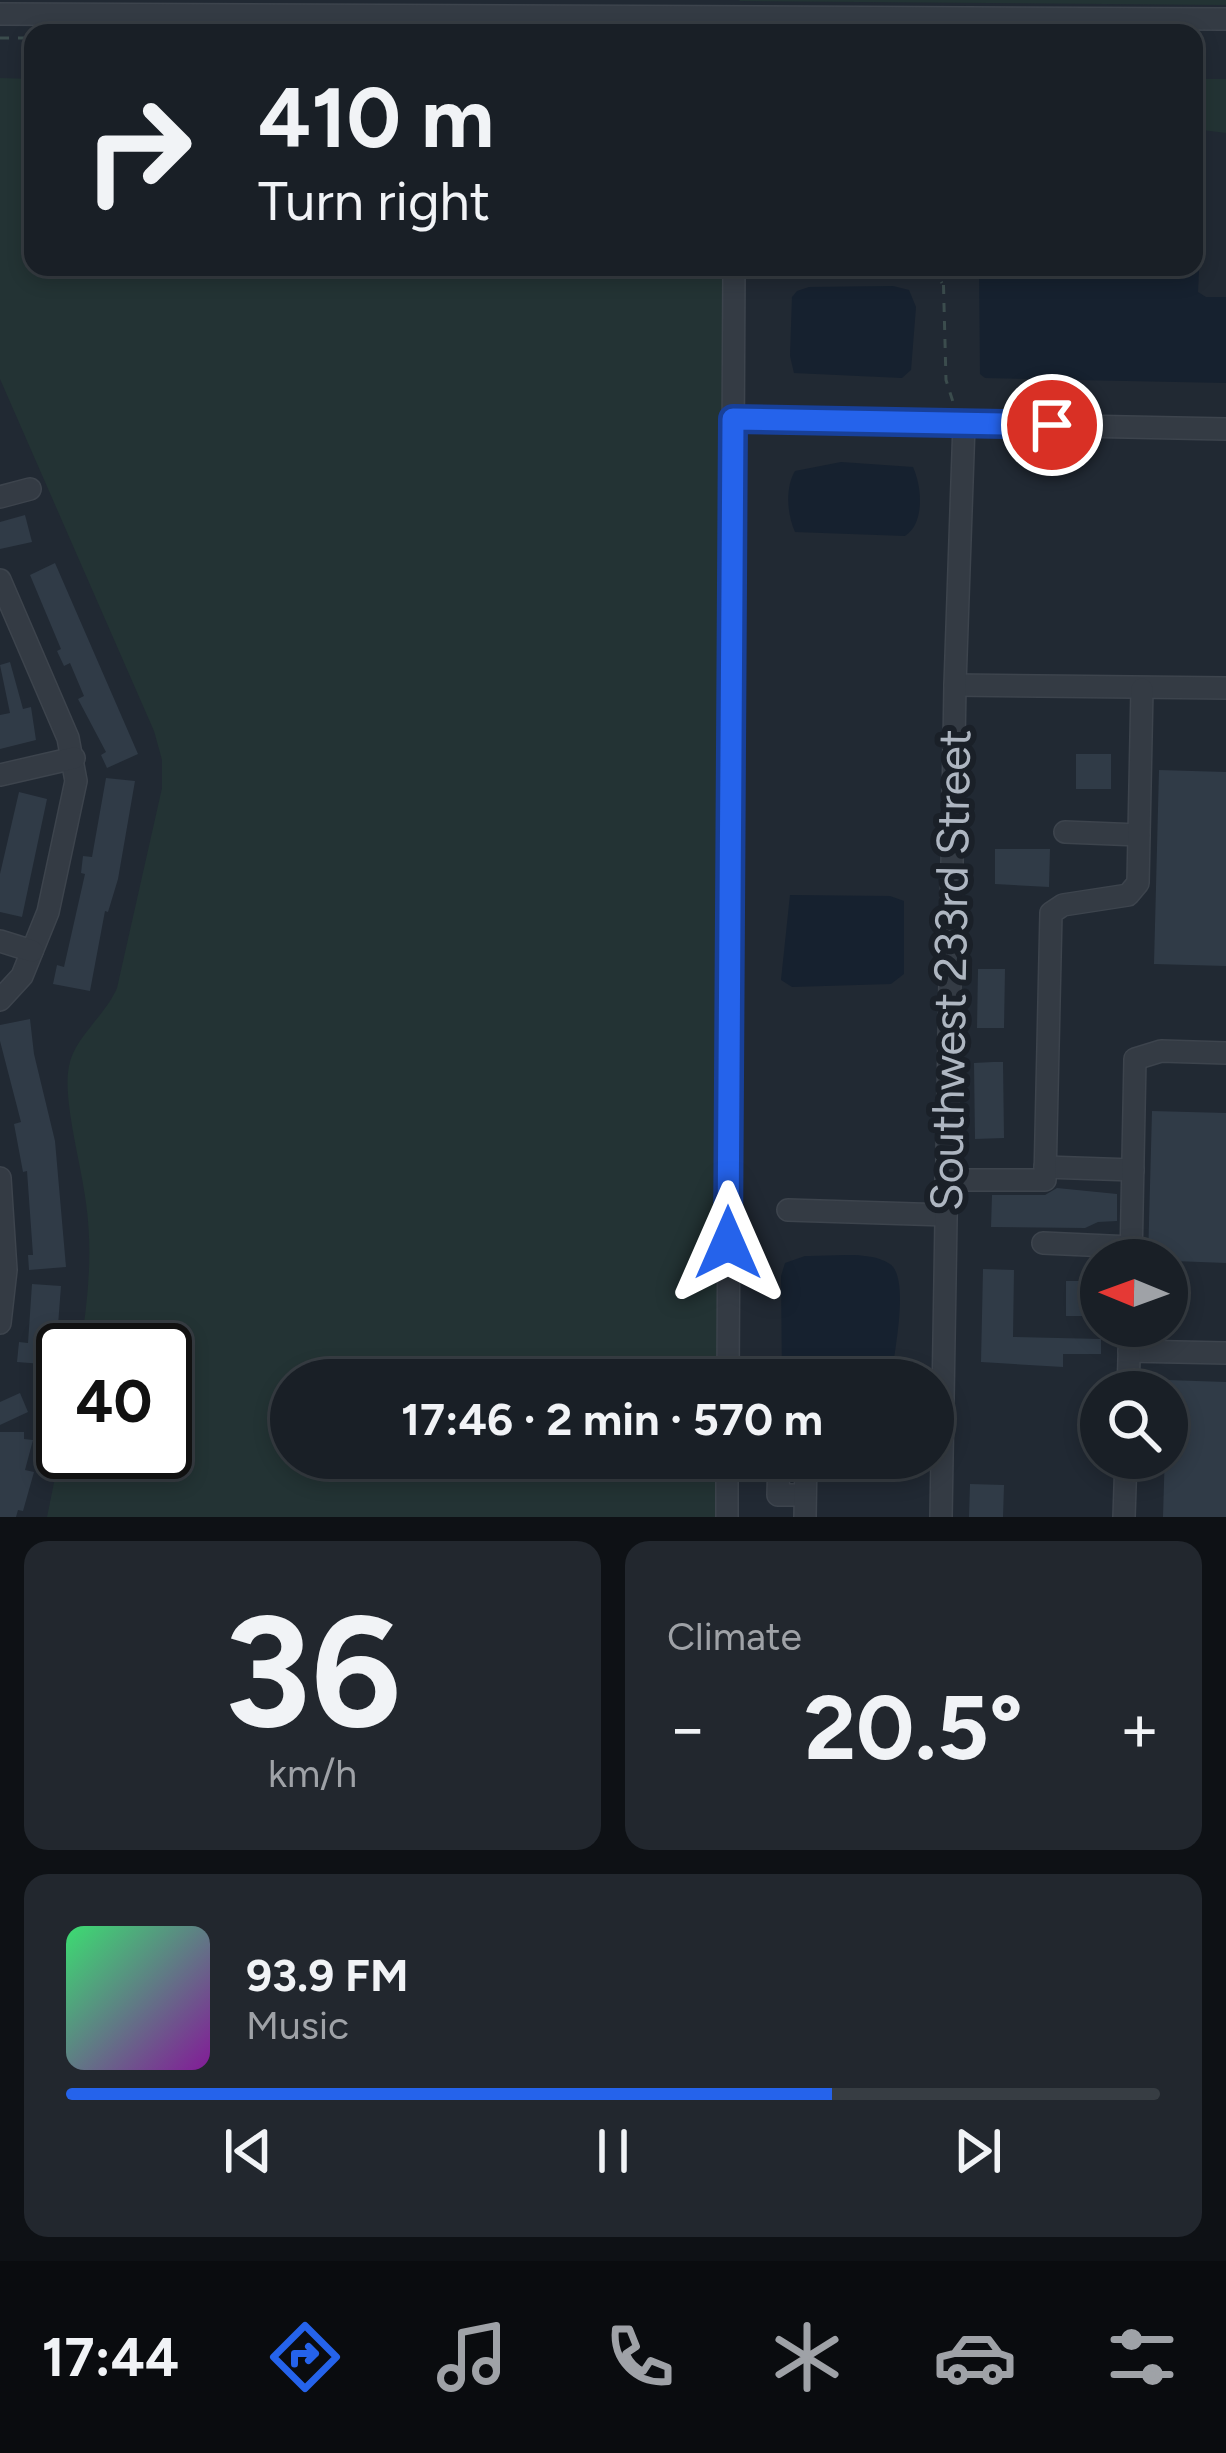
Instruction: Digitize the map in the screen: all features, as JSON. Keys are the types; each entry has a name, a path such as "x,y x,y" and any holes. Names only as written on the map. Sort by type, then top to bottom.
{"street":[{"path":"0,14 669,24"},
{"path":"818,24 1226,19"},
{"path":"728,1359 734,276"},
{"path":"733,419 1226,429"},
{"name":"Southwest 233rd Street","path":"941,1517 962,424"},
{"path":"0,497 30,488"},
{"path":"0,580 11,632 74,758 74,799 48,912 22,976 0,1000"},
{"path":"955,685 1226,688"},
{"path":"946,1180 1045,1180 1051,913 1063,905 1128,895 1138,883 1142,688"},
{"path":"0,775 74,758"},
{"path":"1065,832 1139,835"},
{"path":"0,940 32,951"},
{"path":"1131,1239 1135,1059 1161,1051 1226,1053"},
{"path":"1045,1167 1133,1169"},
{"path":"0,1178 0,1323"},
{"path":"788,1210 946,1215"},
{"path":"1042,1243 1080,1247"},
{"path":"1129,1347 1129,1371"},
{"path":"1129,1351 1226,1353"},
{"path":"727,1479 727,1517"},
{"path":"778,1479 778,1495 805,1506"},
{"path":"1124,1517 1125,1479"}],"path":[{"path":"937,276 943,285"},
{"path":"944,276 946,380 962,424"}],"shaded area":[{"path":"1226,0 1226,5 740,1"},
{"path":"0,78 24,79 24,276 726,276 720,1359 270,1359 270,1479 719,1479 719,1517 47,1517 55,1479 192,1479 192,1323 83,1323 89,1240 68,1080 77,1046 117,988 162,788 162,760 154,731 0,379"},
{"path":"1203,79 1226,79 1226,133 1203,130"}],"water":[{"path":"979,276 1199,276 1198,292 1226,297 1226,383 985,378 980,374"},
{"path":"893,286 909,290 916,307 911,370 902,378 794,373 792,297 797,291"},
{"path":"841,462 913,467 920,504 916,523 905,536 795,532 788,501 795,471"},
{"path":"790,895 890,896 904,901 904,974 891,984 792,987 781,980"},
{"path":"849,1255 890,1264 900,1299 894,1359 782,1359 785,1263 805,1256"}],"building":[{"path":"25,515 32,542 0,549 0,522"},
{"path":"55,563 138,754 107,768 101,755 106,752 78,699 84,696 70,663 64,666 57,651 61,649 30,575"},
{"path":"10,662 23,709 31,707 36,740 0,749 0,715 10,713 0,665"},
{"path":"1076,754 1111,754 1111,789 1076,789"},
{"path":"1159,770 1226,772 1226,966 1154,964"},
{"path":"106,778 135,781 118,879 105,911 90,991 53,984 57,965 64,967 85,874 81,873 83,856 92,857"},
{"path":"19,792 47,799 22,917 0,912 0,874"},
{"path":"995,849 1050,849 1049,887 995,884"},
{"path":"978,969 1005,969 1004,1028 977,1028"},
{"path":"30,1019 55,1141 66,1267 29,1270 28,1255 33,1255 27,1171 23,1172 14,1124 21,1122 0,1025"},
{"path":"1003,1062 1004,1138 975,1139 974,1063"},
{"path":"1152,1111 1226,1113 1226,1263 1188,1262 1188,1239 1149,1239"},
{"path":"1057,1188 1117,1194 1117,1221 1085,1228 991,1227 992,1195 1045,1195"},
{"path":"983,1269 1014,1270 1013,1337 1080,1339 1080,1347 1101,1347 1101,1354 1063,1354 1063,1367 981,1362"},
{"path":"1066,1281 1080,1281 1080,1316 1066,1316"},
{"path":"32,1284 61,1286 58,1323 36,1323 36,1364 17,1362 19,1342 28,1343"},
{"path":"1188,1381 1226,1382 1226,1517 1163,1517 1164,1479 1188,1479"},
{"path":"20,1393 28,1412 0,1425 0,1402"},
{"path":"0,1432 24,1432 24,1439 33,1440 25,1470 34,1472 23,1511 18,1510 16,1517 0,1517"},
{"path":"970,1484 1004,1485 1003,1517 969,1517"}],"route":[{"path":"728,1243 733,419 1052,425"}]}
